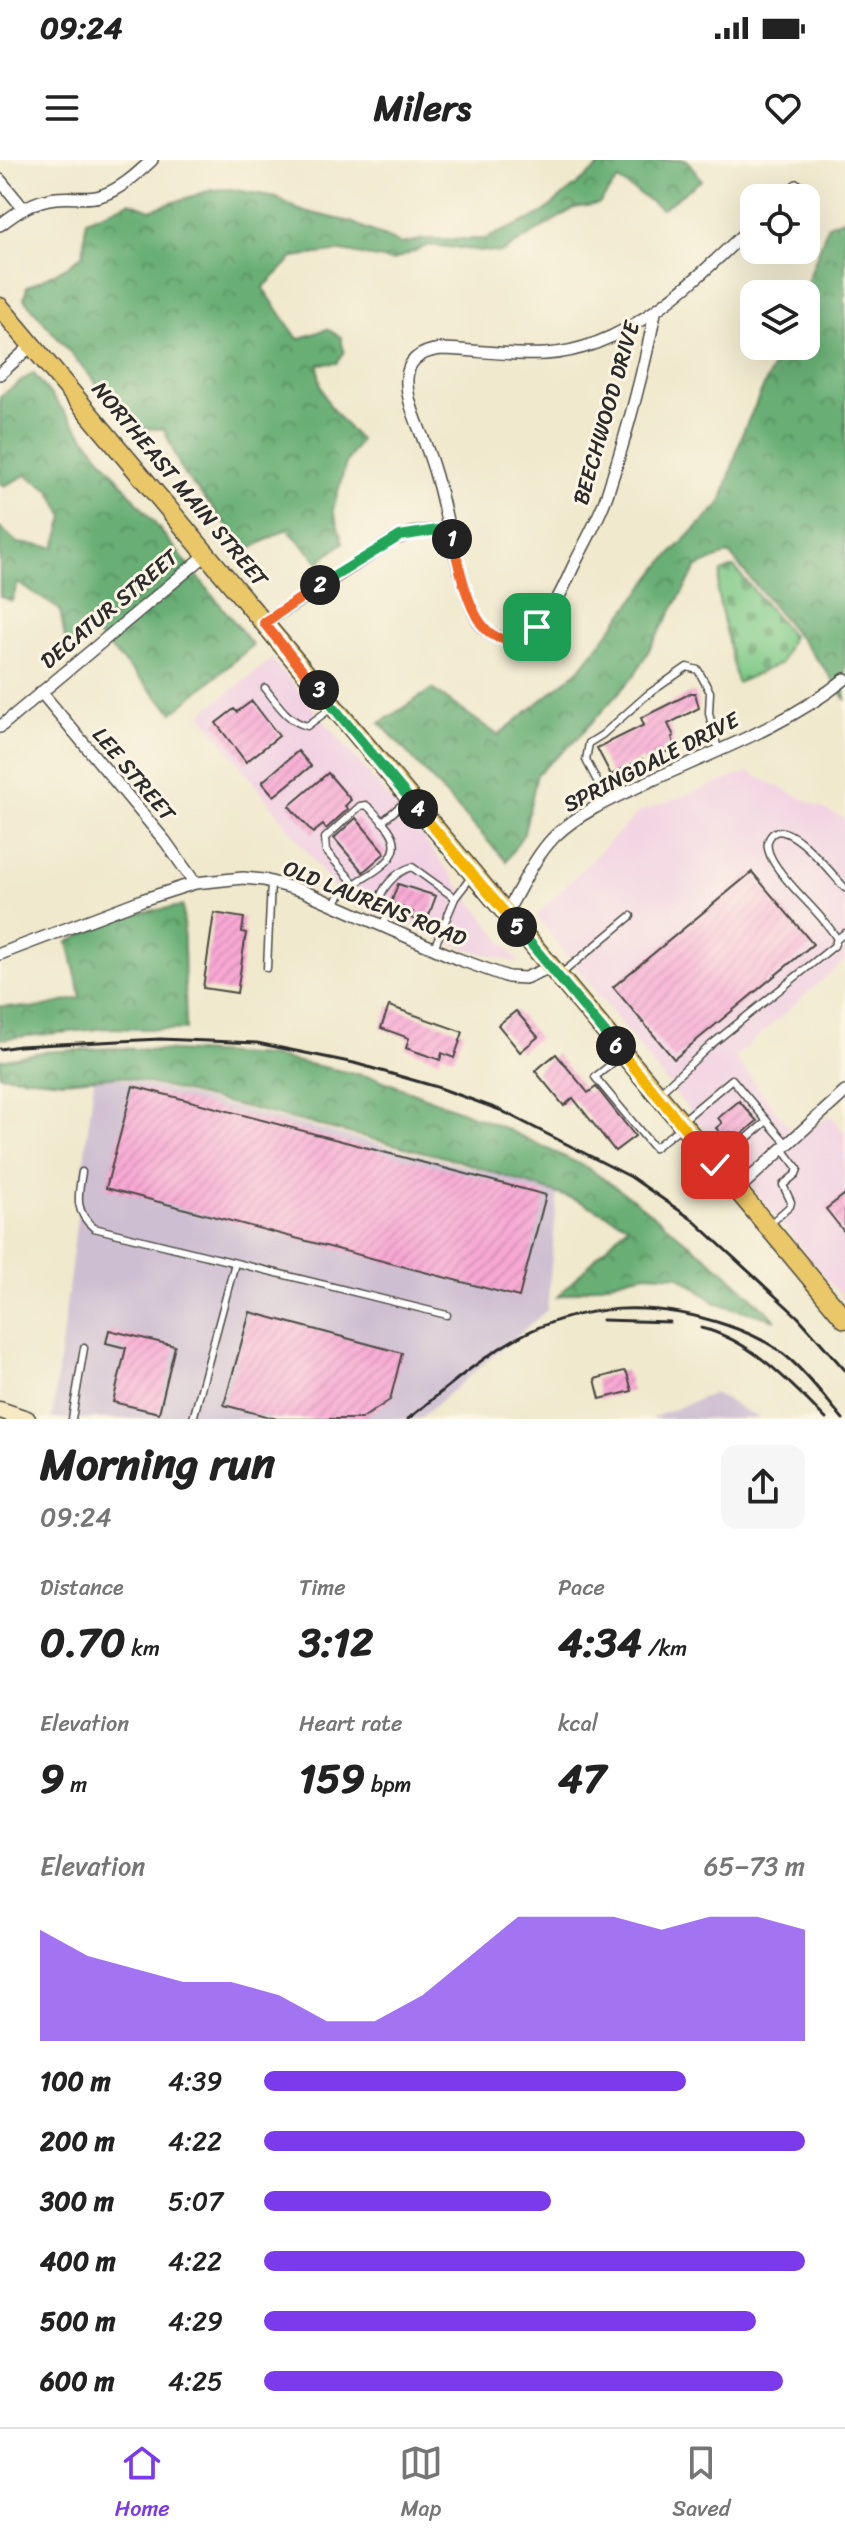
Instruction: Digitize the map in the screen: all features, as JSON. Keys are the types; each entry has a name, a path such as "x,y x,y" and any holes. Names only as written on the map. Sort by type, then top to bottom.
{"main road":[{"name":"NORTHEAST MAIN STREET","path":"0,307 845,1319"}],"street":[{"path":"0,225 23,208 57,197 97,197 111,192 152,160"},
{"path":"0,180 23,208"},
{"path":"655,313 740,237"},
{"name":"BEECHWOOD DRIVE","path":"655,313 606,499 558,597 537,627 523,637 497,637 483,627 471,607 435,472 408,398 409,369 418,356 441,349 524,354 565,352 629,328 655,313"},
{"path":"0,374 32,345"},
{"path":"264,623 393,540 412,533 449,528"},
{"name":"DECATUR STREET","path":"0,727 207,554"},
{"name":"SPRINGDALE DRIVE","path":"506,913 550,841 576,820 803,709 845,679"},
{"name":"LEE STREET","path":"41,692 165,841 195,883"},
{"name":"OLD LAURENS ROAD","path":"0,954 195,883 243,878 271,882 332,904 514,978 555,972"},
{"path":"736,1191 845,1092"},
{"path":"0,1410 27,1419"}],"lane":[{"path":"608,802 586,760 589,743 687,667 698,670 710,692 709,713 718,750"},
{"path":"265,688 299,725 307,726 333,706"},
{"path":"382,822 409,798"},
{"path":"332,904 354,883 368,877 392,856 395,839 369,807 360,806 325,838 326,851 354,883"},
{"path":"837,939 774,863 767,846 768,839 782,831 799,839 845,888"},
{"path":"383,924 388,913 379,905 379,896 401,870 412,867 455,898"},
{"path":"434,948 455,898 473,875"},
{"path":"267,968 271,882"},
{"path":"555,972 631,916"},
{"path":"657,1095 712,1044 834,946 845,933"},
{"path":"623,1054 595,1077 654,1148 732,1079 767,1121 798,1169 783,1185 790,1206 767,1227"},
{"path":"715,1165 767,1121"},
{"path":"82,1172 77,1200 79,1210 94,1228 447,1315"},
{"path":"193,1419 235,1263"},
{"path":"72,1419 84,1348"}],"shaded area":[{"path":"272,659 421,836 519,963 460,947 345,901 201,714"},
{"path":"748,772 845,819 845,960 735,1057 798,1139 830,1115 845,1133 845,1301 536,916 639,812"},
{"path":"95,1072 558,1190 547,1310 419,1419 52,1419"},
{"path":"714,1393 760,1419 650,1419"}],"green space":[{"path":"607,160 687,160 702,180 662,209 618,180 599,204 575,208 501,253 429,245 392,261 342,251 294,257 263,288 298,339 327,329 341,337 344,352 337,363 319,364 321,387 330,406 360,440 346,463 333,510 343,543 319,562 287,529 248,550 183,473 164,429 135,428 24,299 27,287 67,267 83,254 86,220 130,202 150,210 211,190 230,189 276,197 299,210 351,222 401,244 425,239 485,239 540,215"},
{"path":"845,218 845,699 825,669 729,553 697,567 634,676 576,740 537,774 524,833 506,861 380,723 432,689 498,735 579,670 664,561 721,503 743,432 776,360 820,360 820,280 808,280 814,264 820,264 820,247 828,225"},
{"path":"33,373 253,645 173,713 92,630 67,650 60,610 18,583 12,601 0,596 0,527 17,543 55,547 64,517 50,490 26,475 4,486 0,483 0,396"},
{"path":"734,567 792,636 781,663 737,683 717,591 721,572"},
{"path":"183,906 186,1030 108,1028 0,1039 0,1006 36,1008 81,998 68,942 125,915"},
{"path":"116,1048 270,1056 376,1078 504,1128 588,1168 633,1199 724,1271 776,1320 716,1303 679,1276 647,1274 557,1297 628,1225 577,1200 456,1160 120,1076 63,1081 0,1075 0,1060 42,1052"}],"building":[{"path":"695,693 699,708 668,724 675,747 645,764 642,759 611,775 597,748 644,725 641,718"},
{"path":"252,701 279,736 246,762 216,723 234,709 237,712"},
{"path":"298,751 311,766 274,796 262,782"},
{"path":"328,773 351,800 345,806 348,809 326,829 323,825 313,833 289,806"},
{"path":"356,818 385,853 363,872 334,838"},
{"path":"752,872 813,944 674,1059 613,987"},
{"path":"398,884 436,896 426,923 411,918 413,912 391,903"},
{"path":"214,913 244,918 242,932 246,933 237,993 203,988"},
{"path":"389,1006 463,1032 454,1058 442,1053 440,1060 406,1048 409,1038 381,1028"},
{"path":"516,1011 538,1037 520,1052 498,1025"},
{"path":"556,1054 588,1093 596,1087 635,1136 615,1151 573,1098 564,1106 535,1071"},
{"path":"133,1086 546,1195 519,1297 106,1188"},
{"path":"739,1101 757,1121 736,1139 730,1132 724,1137 716,1128 722,1123 718,1118"},
{"path":"845,1194 845,1233 826,1209"},
{"path":"250,1312 402,1353 390,1400 361,1419 277,1419 224,1405"},
{"path":"109,1330 175,1346 159,1413 113,1402 126,1348 106,1343"},
{"path":"624,1371 632,1391 600,1399 595,1379"}],"railway":[{"path":"0,1049 160,1039 257,1043 354,1063 437,1087 500,1110 631,1177 693,1220 798,1317 845,1370"},
{"path":"408,1419 473,1367 515,1339 566,1318 619,1309 645,1309 699,1317 758,1338 794,1363 843,1419"},
{"path":"602,1320 670,1322"},
{"path":"701,1328 737,1342 754,1353 785,1378 826,1419"}],"route":[{"path":"537,627 523,637 510,639 497,637 483,627 471,607 449,528 400,536 264,623 715,1165"}]}
